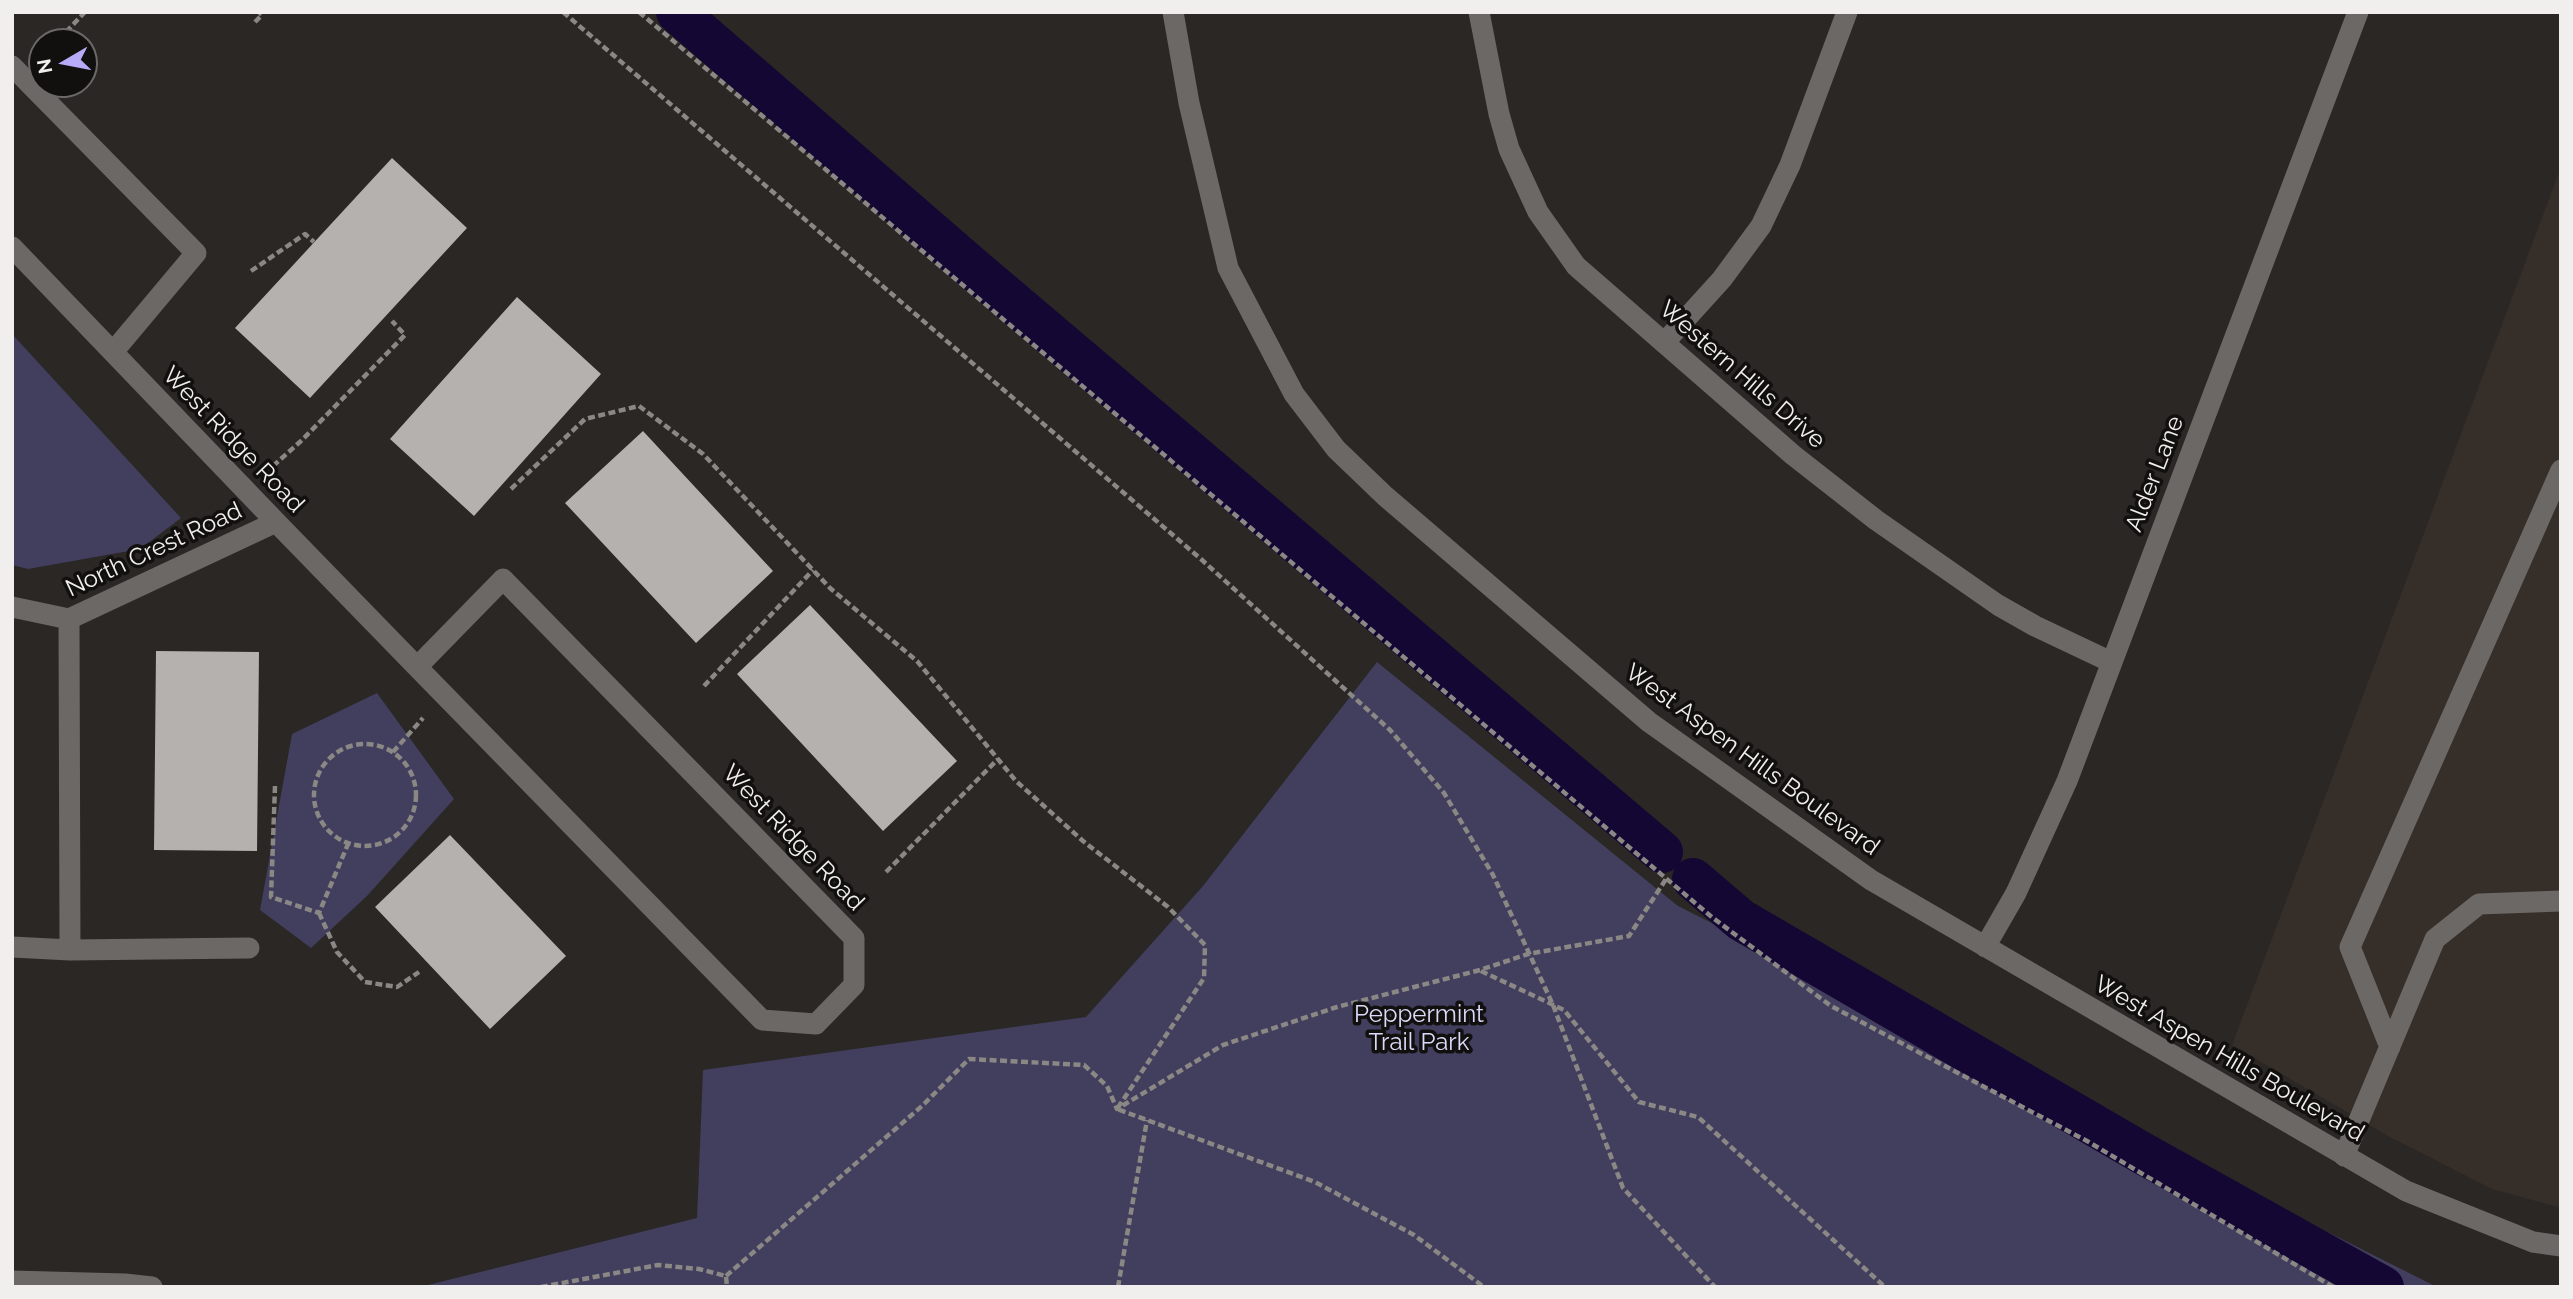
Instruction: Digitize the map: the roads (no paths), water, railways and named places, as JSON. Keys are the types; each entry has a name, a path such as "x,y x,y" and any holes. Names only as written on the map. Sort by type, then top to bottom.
{"street":[{"name":"West Aspen Hills Boulevard","path":"1173,12 1189,103 1228,268 1294,394 1336,449 1385,496 1649,722 1871,880 2406,1191 2533,1242 2561,1246"},
{"name":"Western Hills Drive","path":"1479,12 1502,126 1523,183 1538,212 1576,266 1793,455 1876,520 1998,605 2111,662"},
{"path":"1664,343 1723,279 1761,226 1790,165 1847,12"},
{"name":"Alder Lane","path":"1986,947 2016,893 2067,781 2358,12"},
{"path":"12,66 196,253 113,352"},
{"name":"West Ridge Road","path":"12,247 276,522 417,667 762,1020 816,1024 854,985 854,938 503,579 417,667"},
{"path":"2390,1047 2350,947 2561,470"},
{"name":"North Crest Road","path":"12,607 69,619 276,522"},
{"path":"69,619 70,950"},
{"path":"2344,1156 2435,939 2479,904 2561,901"},
{"path":"12,947 70,950 249,948"},
{"path":"12,1281 152,1287"}],"waterway":[{"path":"677,12 975,270 1662,852"},
{"path":"1693,879 1741,920 2142,1153 2383,1287"}],"park label":[{"name":"Peppermint Trail Park","path":"1419,1029"}]}
